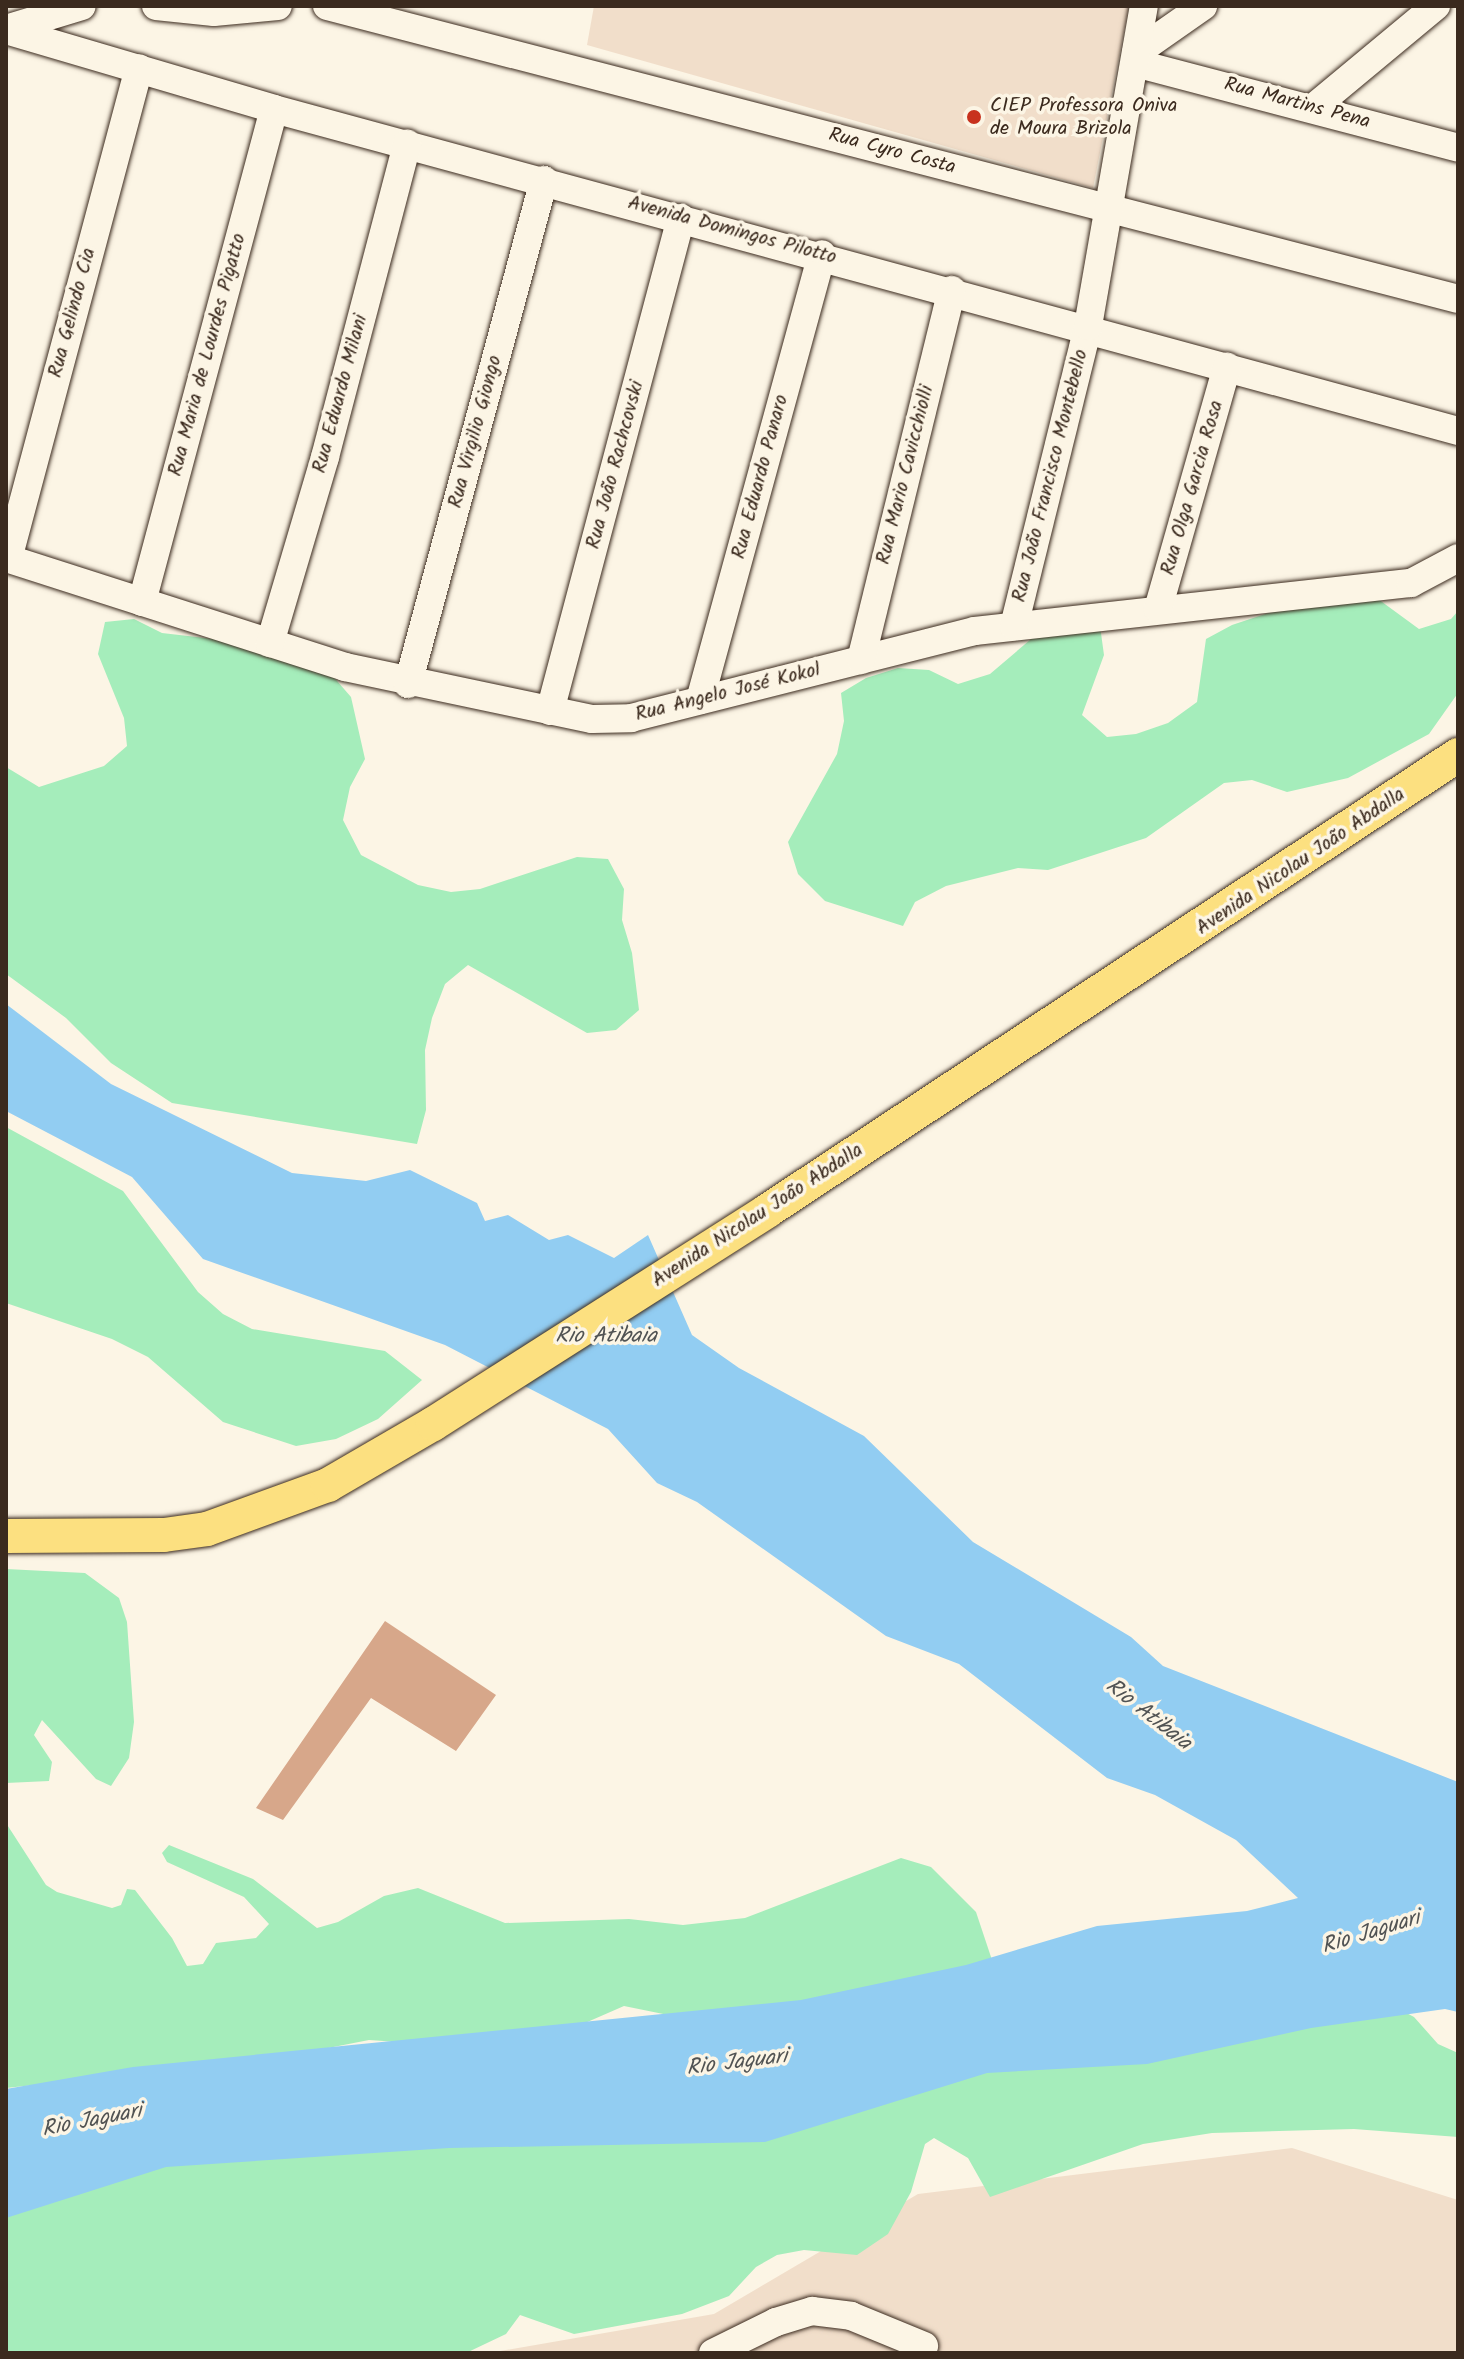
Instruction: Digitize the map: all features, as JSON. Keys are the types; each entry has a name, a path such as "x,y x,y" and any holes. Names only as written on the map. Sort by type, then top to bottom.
{"main road":[{"name":"Avenida Nicolau João Abdalla","path":"6,1536 164,1535 207,1529 306,1495 433,1424 767,1211 1458,755"}],"street":[{"path":"6,29 82,6"},
{"path":"156,6 214,12 278,6"},
{"name":"Rua Cyro Costa","path":"327,6 1458,299"},
{"name":"Rua João Francisco Montebello","path":"1014,626 1088,326 1144,6"},
{"path":"1136,58 1203,6"},
{"path":"1313,108 1436,6"},
{"name":"Avenida Domingos Pilotto","path":"6,29 274,109 1088,326 1458,431"},
{"name":"Rua Martins Pena","path":"1136,58 1458,148"},
{"name":"Rua Gelindo Cia","path":"7,559 139,68"},
{"name":"Rua Maria de Lourdes Pigatto","path":"142,602 274,109"},
{"name":"Rua Eduardo Milani","path":"270,643 407,144"},
{"name":"Rua Virgilio Giongo","path":"408,684 544,180"},
{"name":"Rua João Rachcovski","path":"550,711 681,218"},
{"name":"Rua Eduardo Panaro","path":"700,700 822,254"},
{"name":"Rua Mario Cavicchiolli","path":"861,660 952,290"},
{"name":"Rua Olga Garcia Rosa","path":"1158,609 1227,367"},
{"name":"Rua Angelo José Kokol","path":"7,559 408,684 592,719 631,718 861,660 1014,626 1397,586 1438,572 1458,558"},
{"path":"713,2353 776,2322 812,2311 851,2316 924,2346"}],"shaded area":[{"name":"CIEP Professora Oniva de Moura Brizola","path":"594,6 1129,6 1093,188 587,45"},
{"path":"1292,2148 1458,2200 1458,2353 489,2353 714,2314 918,2194"}],"green space":[{"path":"1363,588 1419,629 1451,619 1458,611 1458,693 1429,734 1348,778 1287,792 1252,780 1224,783 1146,838 1048,870 1018,868 946,886 915,902 903,926 825,901 798,874 788,842 837,754 844,721 841,693 866,678 898,668 929,670 958,684 990,674 1037,634 1100,626 1104,655 1082,715 1107,737 1136,734 1168,723 1197,702 1206,639 1232,625 1335,591"},
{"path":"134,619 162,633 231,641 331,674 351,697 365,759 350,787 343,820 361,855 418,885 451,892 480,889 577,857 608,859 624,889 622,920 632,953 639,1010 616,1030 587,1033 468,965 445,984 432,1018 425,1050 426,1110 417,1144 172,1103 111,1063 66,1018 6,974 6,767 39,787 104,766 127,746 124,718 98,654 105,622"},
{"path":"6,1127 123,1191 198,1292 223,1314 252,1329 385,1351 422,1380 378,1419 336,1439 296,1446 223,1422 148,1357 112,1339 6,1303"},
{"path":"6,1569 85,1573 119,1598 127,1622 134,1722 129,1758 111,1786 96,1779 42,1720 34,1735 52,1762 49,1781 6,1783"},
{"path":"6,1823 46,1885 57,1892 112,1908 121,1905 127,1889 135,1890 172,1938 187,1966 203,1964 216,1943 256,1938 269,1924 244,1897 167,1862 162,1853 169,1845 253,1879 317,1928 338,1922 384,1896 418,1888 505,1923 629,1919 683,1925 745,1918 901,1858 931,1867 976,1912 997,1975 678,2017 624,2006 569,2030 443,2045 369,2040 267,2060 6,2088"},
{"path":"1386,2002 1414,2017 1438,2044 1458,2053 1458,2137 1354,2129 1212,2133 1143,2144 990,2197 968,2158 934,2138 925,2144 911,2192 888,2234 857,2255 804,2250 777,2255 756,2267 729,2296 682,2314 574,2334 520,2315 506,2334 466,2353 6,2353 6,2170"}],"water":[{"path":"6,1004 111,1084 292,1173 366,1181 410,1170 477,1203 485,1221 508,1215 549,1240 568,1235 614,1258 648,1235 692,1335 739,1368 864,1436 973,1542 1131,1637 1163,1666 1458,1782 1458,2012 1445,2009 1311,2028 1147,2064 987,2073 765,2142 449,2148 166,2167 6,2218 6,2089 133,2067 801,2000 966,1965 1097,1926 1247,1911 1298,1898 1236,1840 1155,1795 1107,1778 959,1664 886,1636 697,1502 657,1483 608,1429 445,1345 203,1259 132,1177 6,1111"}],"building":[{"path":"385,1621 496,1695 456,1751 371,1698 283,1820 256,1808"}],"place":[{"name":"CIEP Professora Oniva de Moura Brizola","path":"974,117"}],"water label":[{"name":"Rio Atibaia","path":"606,1337"},
{"name":"Rio Atibaia","path":"1148,1715"},
{"name":"Rio Jaguari","path":"1371,1933"},
{"name":"Rio Jaguari","path":"737,2063"},
{"name":"Rio Jaguari","path":"92,2121"}]}
